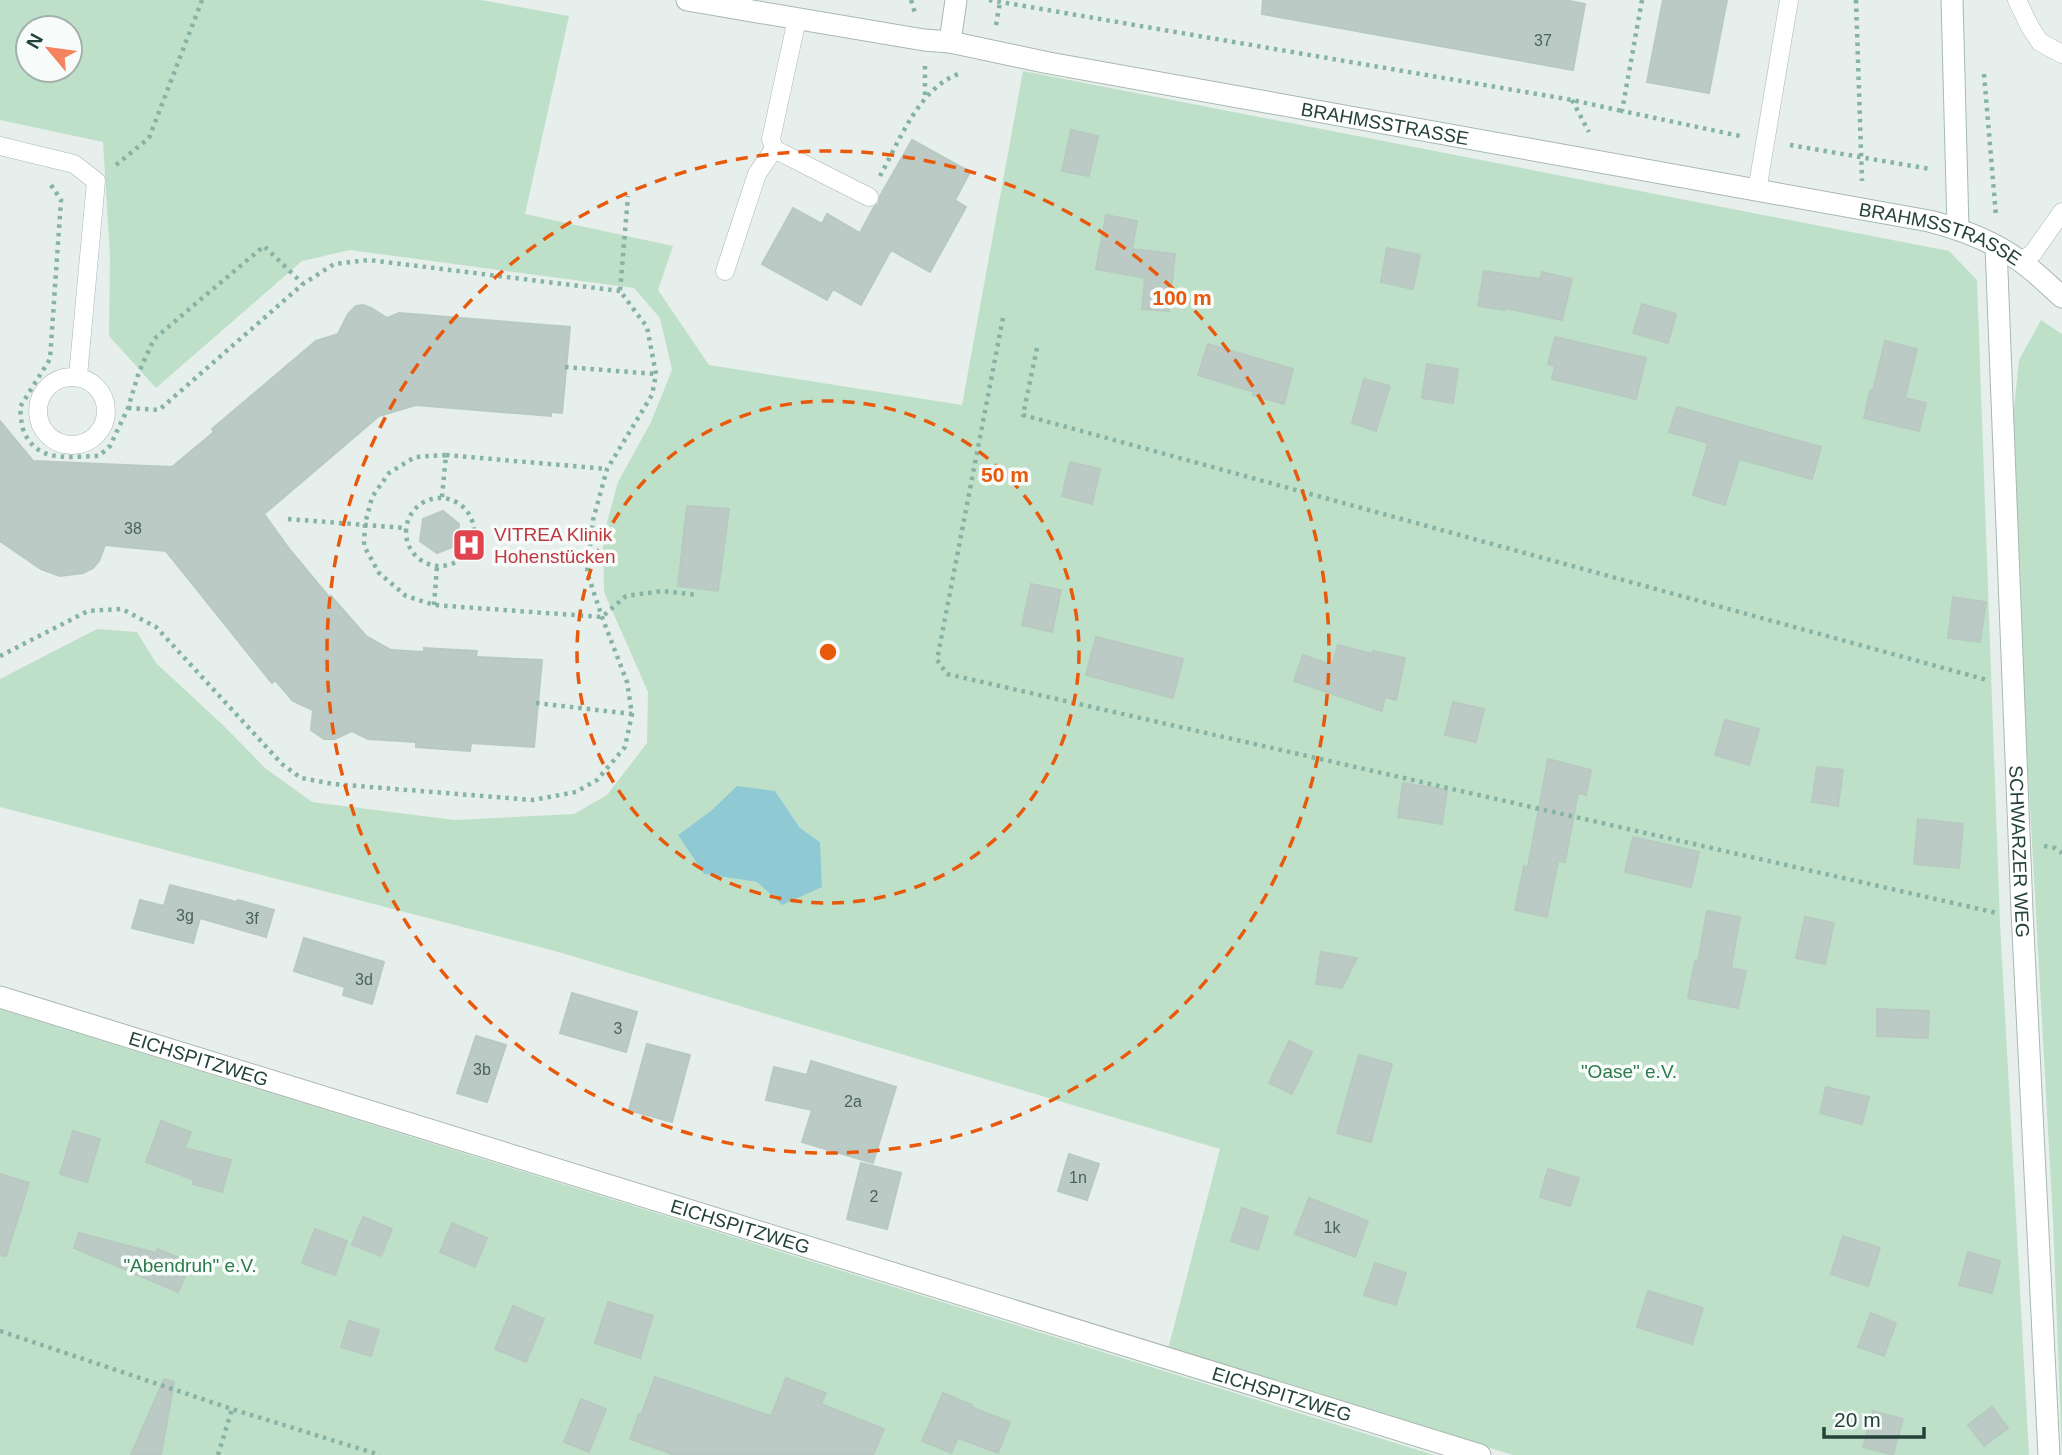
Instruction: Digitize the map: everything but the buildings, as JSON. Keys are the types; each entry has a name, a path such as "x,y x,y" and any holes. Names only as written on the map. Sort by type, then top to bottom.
{"street":[{"name":"BRAHMSSTRASSE","path":"687,0 924,40 950,42 990,52 1929,221 1958,228 1996,246 2021,261 2062,297"},
{"path":"950,42 956,0"},
{"path":"1952,0 1958,228"},
{"name":"SCHWARZER WEG","path":"1996,246 2022,911 2049,1455"},
{"name":"EICHSPITZWEG","path":"0,997 1480,1455"}],"lane":[{"path":"1757,191 1789,0"},
{"path":"2018,0 2040,42 2062,54"},
{"path":"797,19 771,139 774,149 869,197"},
{"path":"0,146 74,164 96,181 78,376"},
{"path":"725,271 757,174 774,149"},
{"path":"2021,261 2033,253 2062,212"}],"path":[{"path":"96,181 149,138 202,0"},
{"path":"989,0 1572,100 1622,111"},
{"path":"1856,0 1863,209"},
{"path":"869,197 925,96 949,77 973,69 990,52 1000,2"},
{"path":"1984,63 1992,180"},
{"path":"0,656 89,611 122,609 156,627 282,764 301,778 333,784 533,800 576,792 597,780 625,747 632,714 627,682 587,572 593,520 607,468 652,395 656,373 647,327 620,292 628,196"},
{"path":"303,284 264,246 154,339 128,408 159,410 303,284 334,264 369,260 620,292"},
{"path":"1003,318 937,660 947,674 2000,914"},
{"path":"1037,348 1023,415 1990,681"},
{"path":"565,368 656,373"},
{"path":"607,468 446,455 415,457 389,473 372,497 365,524 364,546 379,573 406,596 434,605 602,617 626,596 662,590 698,595"},
{"path":"442,497 446,455"},
{"path":"442,497 455,501 467,511 474,525 473,541 466,555 453,565 437,567 424,563 413,554 406,542 405,528 409,516 417,506 442,497"},
{"path":"288,519 405,528"},
{"path":"434,605 437,567"},
{"path":"536,703 632,714"},
{"path":"2054,848 2062,853"},
{"path":"0,1331 232,1409 380,1455"},
{"path":"218,1455 232,1409"}],"green space":[{"name":"\"Oase\" e.V.","path":"0,0 481,0 569,16 525,214 673,246 658,290 709,365 962,405 1023,71 1949,251 1977,280 2000,923 2029,1455 1513,1455 1168,1349 1220,1149 555,951 0,807 0,679 97,629 137,632 156,663 265,768 312,802 455,820 574,814 607,795 647,743 648,692 604,592 603,537 618,482 651,422 672,370 660,318 634,288 350,250 302,261 156,388 109,336 110,255 103,142 0,120","holes":["775,791 800,828 820,842 782,905 757,882 704,874 678,835 712,810"]},
{"path":"2041,320 2062,334 2062,1455 2053,1220 2010,447 2019,360"},
{"name":"\"Abendruh\" e.V.","path":"0,1009 1434,1455 0,1455"}],"water":[{"path":"737,786 775,791 800,828 820,842 822,887 782,905 757,882 704,874 678,835 712,810"}],"place":[{"name":"VITREA Klinik Hohenstücken","path":"469,545"}]}
